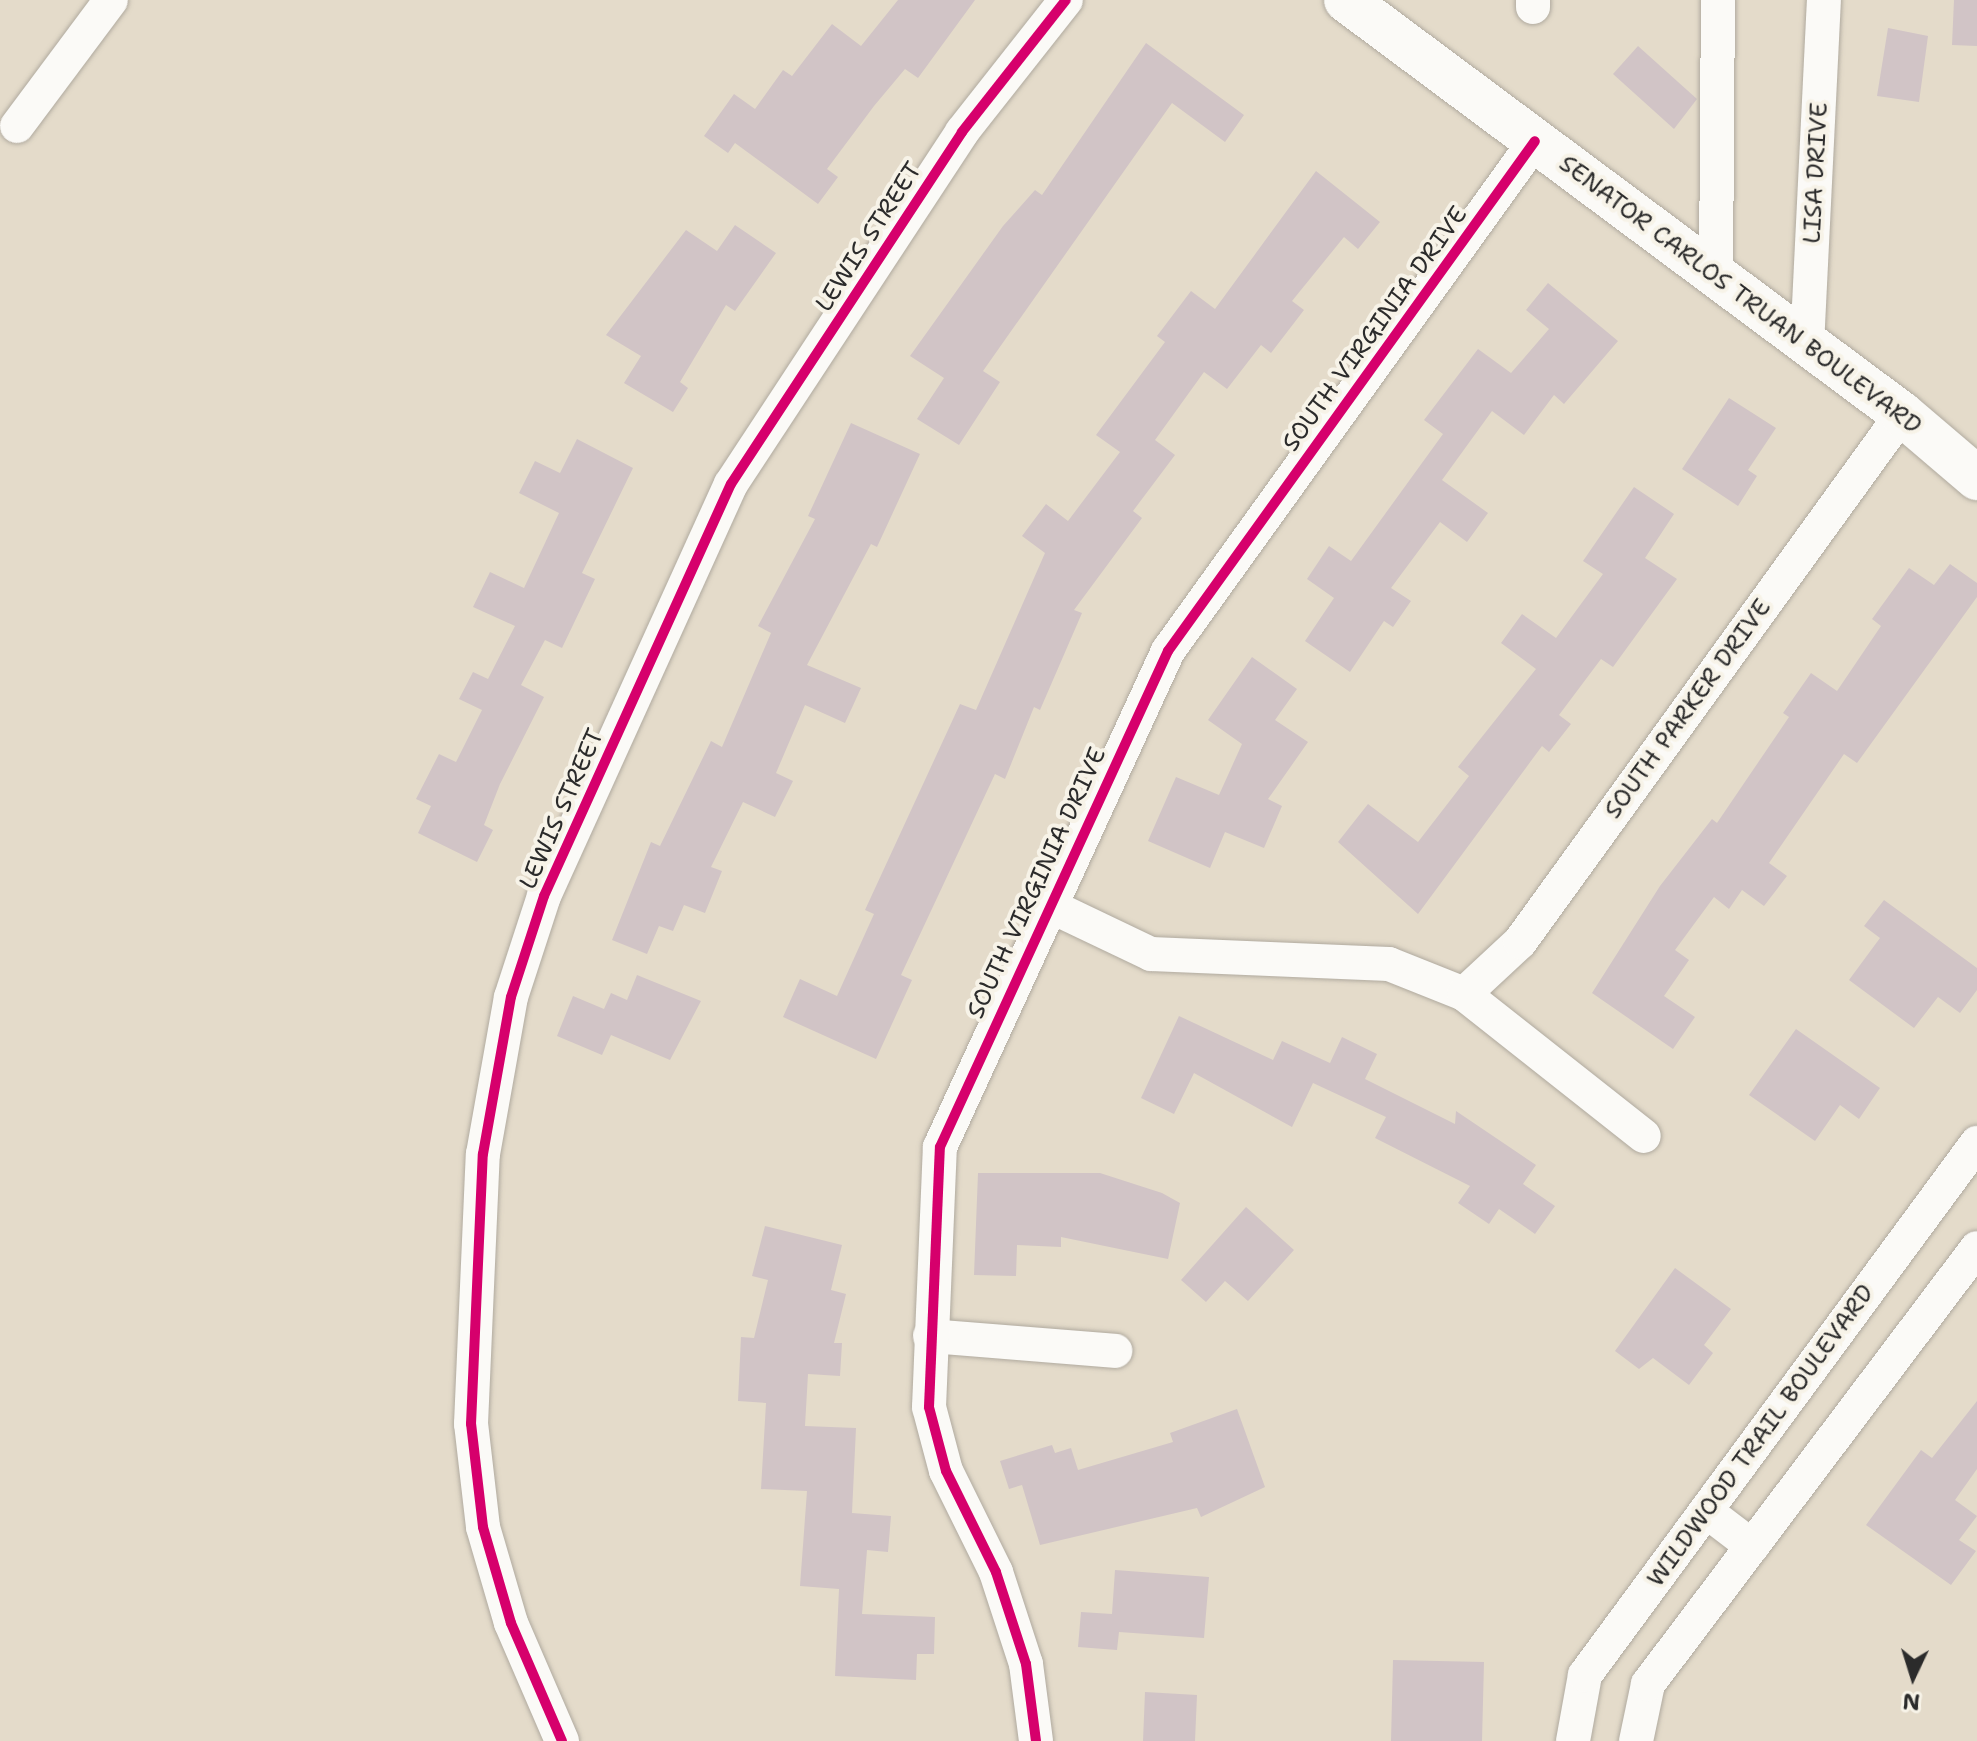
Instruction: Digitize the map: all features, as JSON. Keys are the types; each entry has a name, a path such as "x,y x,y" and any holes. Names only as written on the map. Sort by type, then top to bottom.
{"main road":[{"name":"SENATOR CARLOS TRUAN BOULEVARD","path":"1346,0 1902,414 1977,478"}],"street":[{"path":"17,126 111,0"},
{"name":"LEWIS STREET","path":"562,1741 511,1623 483,1527 471,1424 483,1154 511,997 544,896 731,484 962,132 1066,0"},
{"path":"1716,275 1718,0"},
{"name":"LISA DRIVE","path":"1807,346 1824,0"},
{"name":"SOUTH VIRGINIA DRIVE","path":"1036,1741 1022,1650 996,1572 946,1471 929,1407 940,1147 1046,904 1168,651 1535,141"},
{"name":"SOUTH PARKER DRIVE","path":"1464,994 1520,942 1902,414"},
{"path":"1046,904 1151,954 1389,964 1464,994 1644,1136"},
{"name":"WILDWOOD TRAIL BOULEVARD","path":"1573,1741 1585,1675 1977,1143"},
{"path":"1636,1741 1648,1684 1977,1248"},
{"path":"930,1336 1115,1351"},
{"path":"1706,1511 1752,1546"}],"building":[{"path":"898,0 975,0 918,78 905,69 874,106 827,169 838,177 818,204 735,143 728,153 704,136 734,94 755,109 783,70 792,76 832,24 861,46"},
{"path":"1954,0 1977,0 1977,46 1952,45"},
{"path":"1888,28 1928,36 1919,102 1877,96"},
{"path":"1146,43 1244,115 1225,142 1172,103 983,371 1000,382 959,445 917,419 944,378 910,356 1003,226 1035,190 1042,195"},
{"path":"1638,46 1697,99 1674,129 1613,74"},
{"path":"1316,171 1380,222 1358,249 1344,237 1292,301 1304,310 1271,353 1261,345 1227,389 1204,372 1155,440 1175,455 1133,511 1142,518 1074,610 1082,613 1040,710 1034,707 1005,779 995,774 901,975 912,980 876,1059 783,1017 800,979 837,996 874,914 865,910 960,704 976,710 1045,553 1022,536 1046,504 1068,521 1120,452 1096,435 1165,342 1157,336 1191,291 1215,309"},
{"path":"735,225 776,253 735,311 726,305 680,382 688,388 673,412 624,383 641,356 606,335 686,230 717,251"},
{"path":"1548,283 1618,341 1564,404 1554,395 1524,435 1492,411 1442,480 1488,513 1467,542 1440,522 1391,588 1411,601 1393,627 1384,621 1350,672 1305,641 1334,598 1307,579 1329,546 1351,561 1443,434 1424,420 1478,349 1511,373 1549,329 1526,310"},
{"path":"1729,398 1776,428 1748,470 1757,476 1738,506 1682,469"},
{"path":"851,423 920,454 877,547 871,544 807,665 861,688 845,723 805,705 776,773 793,781 775,817 743,802 711,867 722,871 705,913 684,905 673,931 659,926 647,954 612,940 651,842 660,846 711,741 722,747 771,633 758,626 815,519 808,516"},
{"path":"577,439 633,468 582,573 595,579 562,648 545,640 521,685 544,697 500,784 484,825 493,830 477,862 418,833 431,806 416,799 439,754 456,762 482,710 459,699 473,672 488,679 515,626 473,607 490,572 524,588 559,513 519,493 535,461 560,473"},
{"path":"1634,487 1674,514 1645,558 1677,579 1613,667 1601,659 1559,715 1571,724 1549,752 1542,746 1418,914 1338,842 1368,804 1418,842 1469,776 1458,767 1536,669 1501,643 1522,614 1556,638 1603,574 1583,561"},
{"path":"1950,564 1977,583 1977,597 1857,763 1844,754 1769,863 1787,876 1764,906 1742,890 1729,909 1714,897 1675,950 1689,960 1664,996 1695,1017 1673,1049 1592,993 1660,886 1712,819 1717,823 1789,717 1783,713 1811,673 1837,691 1881,626 1872,619 1909,568 1934,585"},
{"path":"1252,657 1297,689 1275,720 1308,742 1268,799 1282,806 1264,848 1225,832 1210,868 1148,841 1176,777 1219,795 1242,744 1208,720"},
{"path":"1884,900 1977,968 1977,990 1960,1013 1938,997 1914,1028 1849,980 1880,938 1864,926"},
{"path":"637,975 701,1001 670,1060 611,1035 602,1055 557,1036 573,996 604,1009 611,993 627,1000"},
{"path":"1179,1016 1273,1060 1282,1041 1330,1063 1342,1037 1377,1054 1365,1079 1455,1124 1456,1111 1536,1165 1523,1184 1555,1206 1535,1234 1499,1209 1489,1224 1458,1203 1470,1186 1375,1138 1386,1117 1313,1083 1292,1127 1194,1073 1174,1114 1141,1098"},
{"path":"1796,1029 1880,1088 1859,1119 1840,1105 1815,1141 1749,1095"},
{"path":"978,1173 1100,1173 1162,1193 1180,1203 1168,1259 1061,1237 1061,1247 1017,1245 1016,1276 974,1275"},
{"path":"1246,1207 1294,1250 1248,1301 1225,1281 1206,1302 1181,1280"},
{"path":"765,1226 842,1245 831,1290 846,1294 834,1343 842,1343 840,1376 808,1374 805,1426 856,1428 852,1513 891,1516 888,1552 867,1550 862,1614 935,1617 934,1654 917,1654 916,1680 835,1676 839,1589 800,1586 807,1491 761,1489 766,1403 738,1401 741,1337 754,1338 768,1280 752,1276"},
{"path":"1675,1268 1731,1309 1704,1345 1713,1353 1689,1385 1653,1358 1639,1369 1615,1351"},
{"path":"1977,1401 1977,1469 1955,1500 1977,1516 1959,1540 1976,1551 1951,1585 1866,1525 1921,1450 1932,1458"},
{"path":"1237,1409 1265,1487 1201,1517 1197,1508 1040,1545 1022,1485 1009,1489 1000,1461 1052,1445 1055,1453 1071,1448 1078,1470 1173,1442 1170,1433"},
{"path":"1115,1570 1209,1577 1204,1638 1119,1632 1117,1650 1078,1647 1081,1612 1112,1614"},
{"path":"1393,1660 1484,1662 1482,1741 1391,1741"},
{"path":"1145,1692 1197,1695 1195,1741 1143,1741"}],"cycle path":[{"path":"562,1741 511,1623 483,1527 471,1424 483,1154 511,997 544,896 731,484 962,132 1066,0"},
{"path":"1036,1741 1026,1664 996,1572 946,1471 929,1407 940,1147 1168,651 1535,141"}]}
